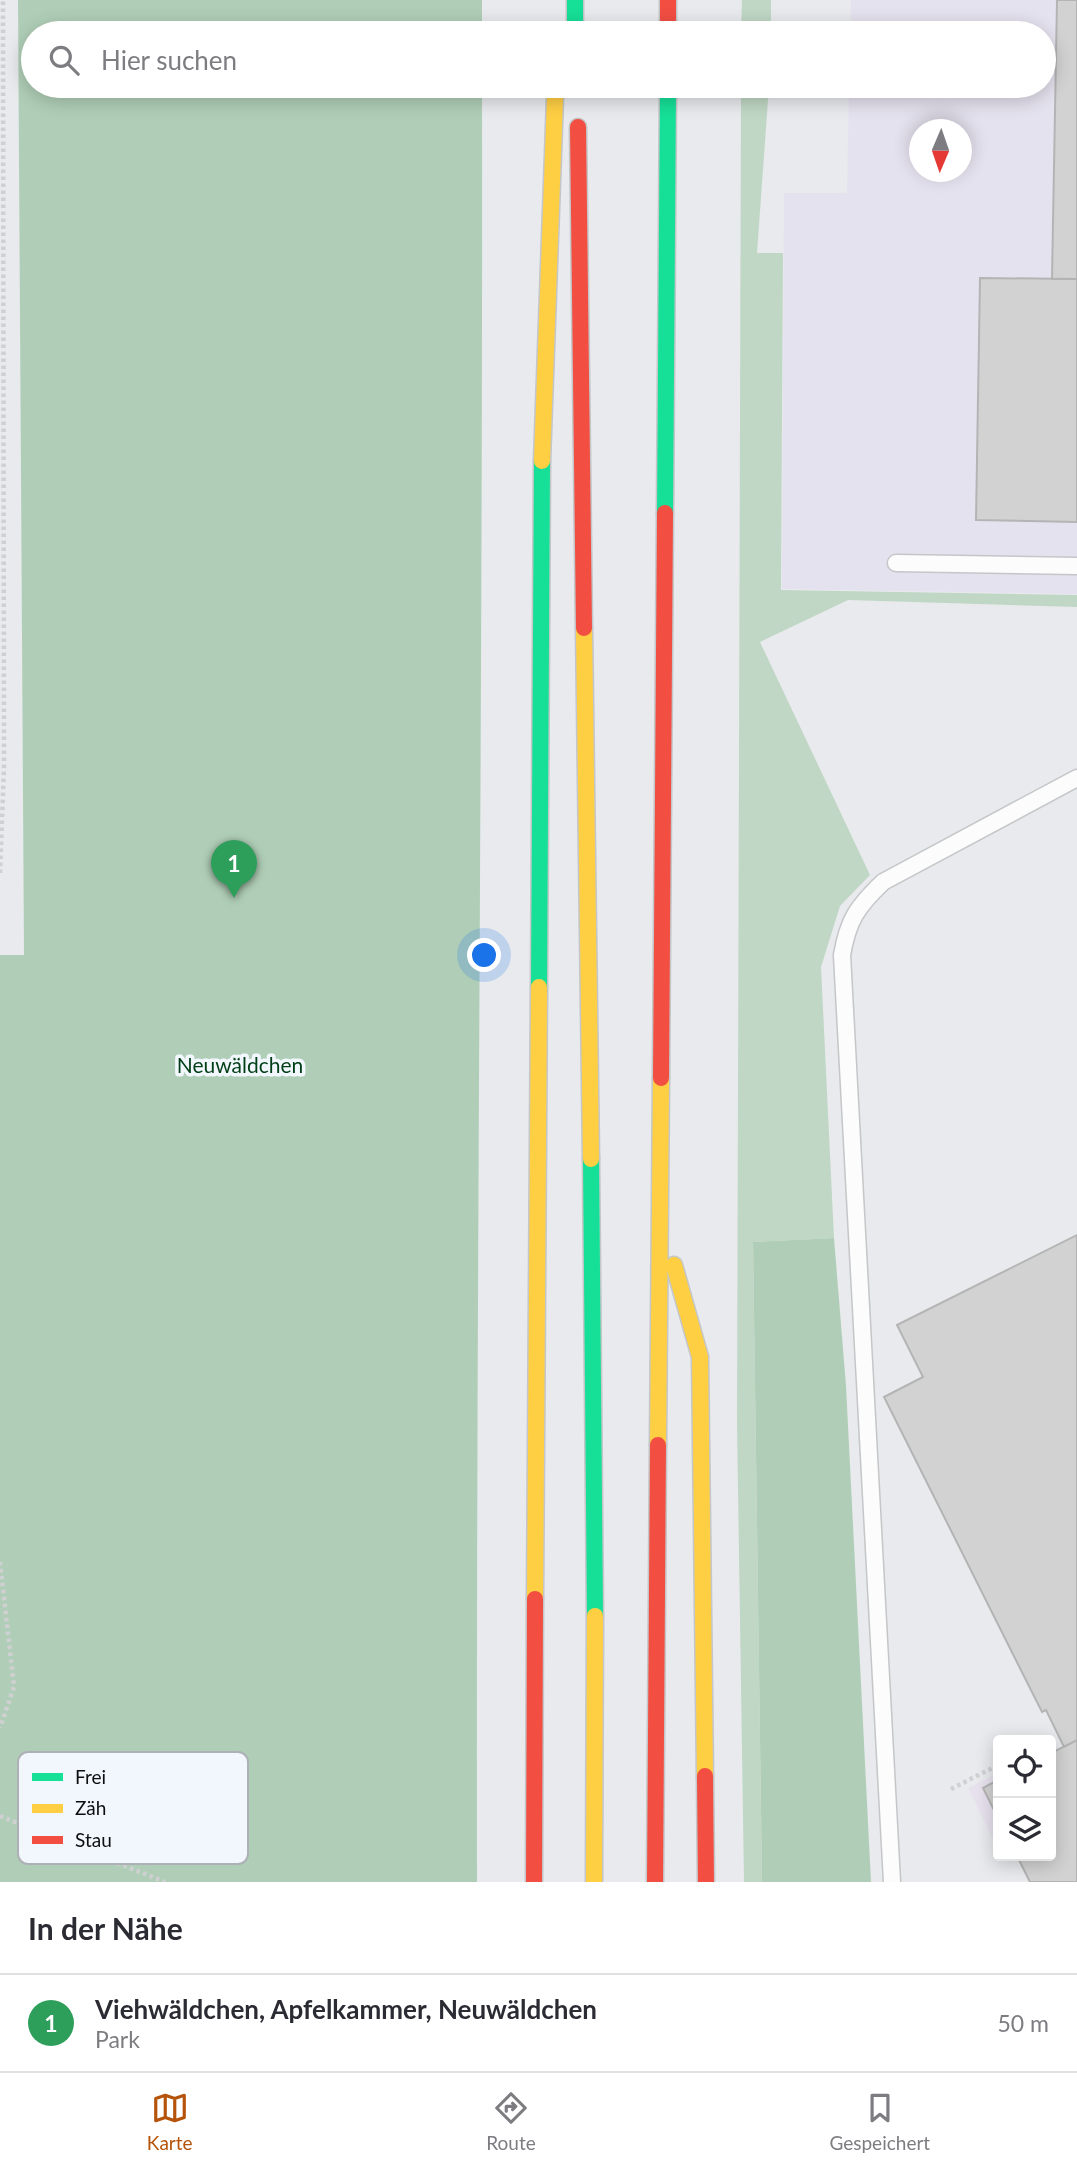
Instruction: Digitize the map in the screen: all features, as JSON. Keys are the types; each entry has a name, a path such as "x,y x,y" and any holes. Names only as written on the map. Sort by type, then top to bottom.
{"highway":[{"path":"574,21 575,0"},
{"path":"668,0 668,21"},
{"path":"534,1882 541,496 555,98"},
{"path":"656,1882 668,98"},
{"path":"578,113 595,1477 594,1882"},
{"path":"662,1222 700,1357 706,1882"}],"lane":[{"path":"896,563 1077,566"},
{"path":"892,1882 849,1129 842,956 846,931 858,906 883,882 1077,778"}],"path":[{"path":"0,873 4,767 4,0"},
{"path":"0,1562 15,1687 0,1728"},
{"path":"951,1788 993,1767"},
{"path":"0,1816 18,1823"},
{"path":"120,1864 165,1882"}],"shaded area":[{"path":"851,0 1077,0 1077,594 782,589 784,193 847,193 849,98 1056,98 1056,21 850,21"},
{"path":"993,1776 993,1839 968,1788"}],"green space":[{"name":"Neuwäldchen","path":"18,0 482,0 482,21 21,21 21,98 482,98 477,1882 0,1882 0,955 24,955"},
{"path":"742,0 771,0 771,21 741,21"},
{"path":"741,98 768,98 757,253 783,253 781,590 1077,595 1077,607 848,600 760,642 870,875 840,906 821,967 834,1238 753,1242 762,1882 744,1882 737,1422"},
{"path":"834,1238 846,1386 871,1882 762,1882 753,1242"}],"building":[{"path":"1057,0 1077,0 1077,279 1052,279"},
{"path":"980,278 1077,279 1077,522 976,520"},
{"path":"1077,1235 1077,1740 1064,1747 1046,1710 1042,1712 884,1397 923,1377 897,1325"},
{"path":"1077,1740 1077,1882 1030,1882 1020,1861 1056,1861 1056,1750"},
{"path":"993,1783 993,1808 983,1788"}],"traffic: fast":[{"path":"575,0 575,21"},
{"path":"665,513 668,98"},
{"path":"539,987 542,461"},
{"path":"591,1159 595,1616"}],"traffic: slow":[{"path":"542,461 555,98"},
{"path":"584,628 591,1159"},
{"path":"535,1599 539,987"},
{"path":"658,1445 661,1078"},
{"path":"674,1265 700,1357 705,1776"},
{"path":"594,1882 595,1616"}],"traffic: jam":[{"path":"668,0 668,21"},
{"path":"578,127 584,628"},
{"path":"661,1078 665,513"},
{"path":"655,1882 658,1445"},
{"path":"534,1882 535,1599"},
{"path":"705,1776 706,1882"}],"place":[{"name":"Viehwäldchen, Apfelkammer, Neuwäldchen","path":"234,898"}]}
